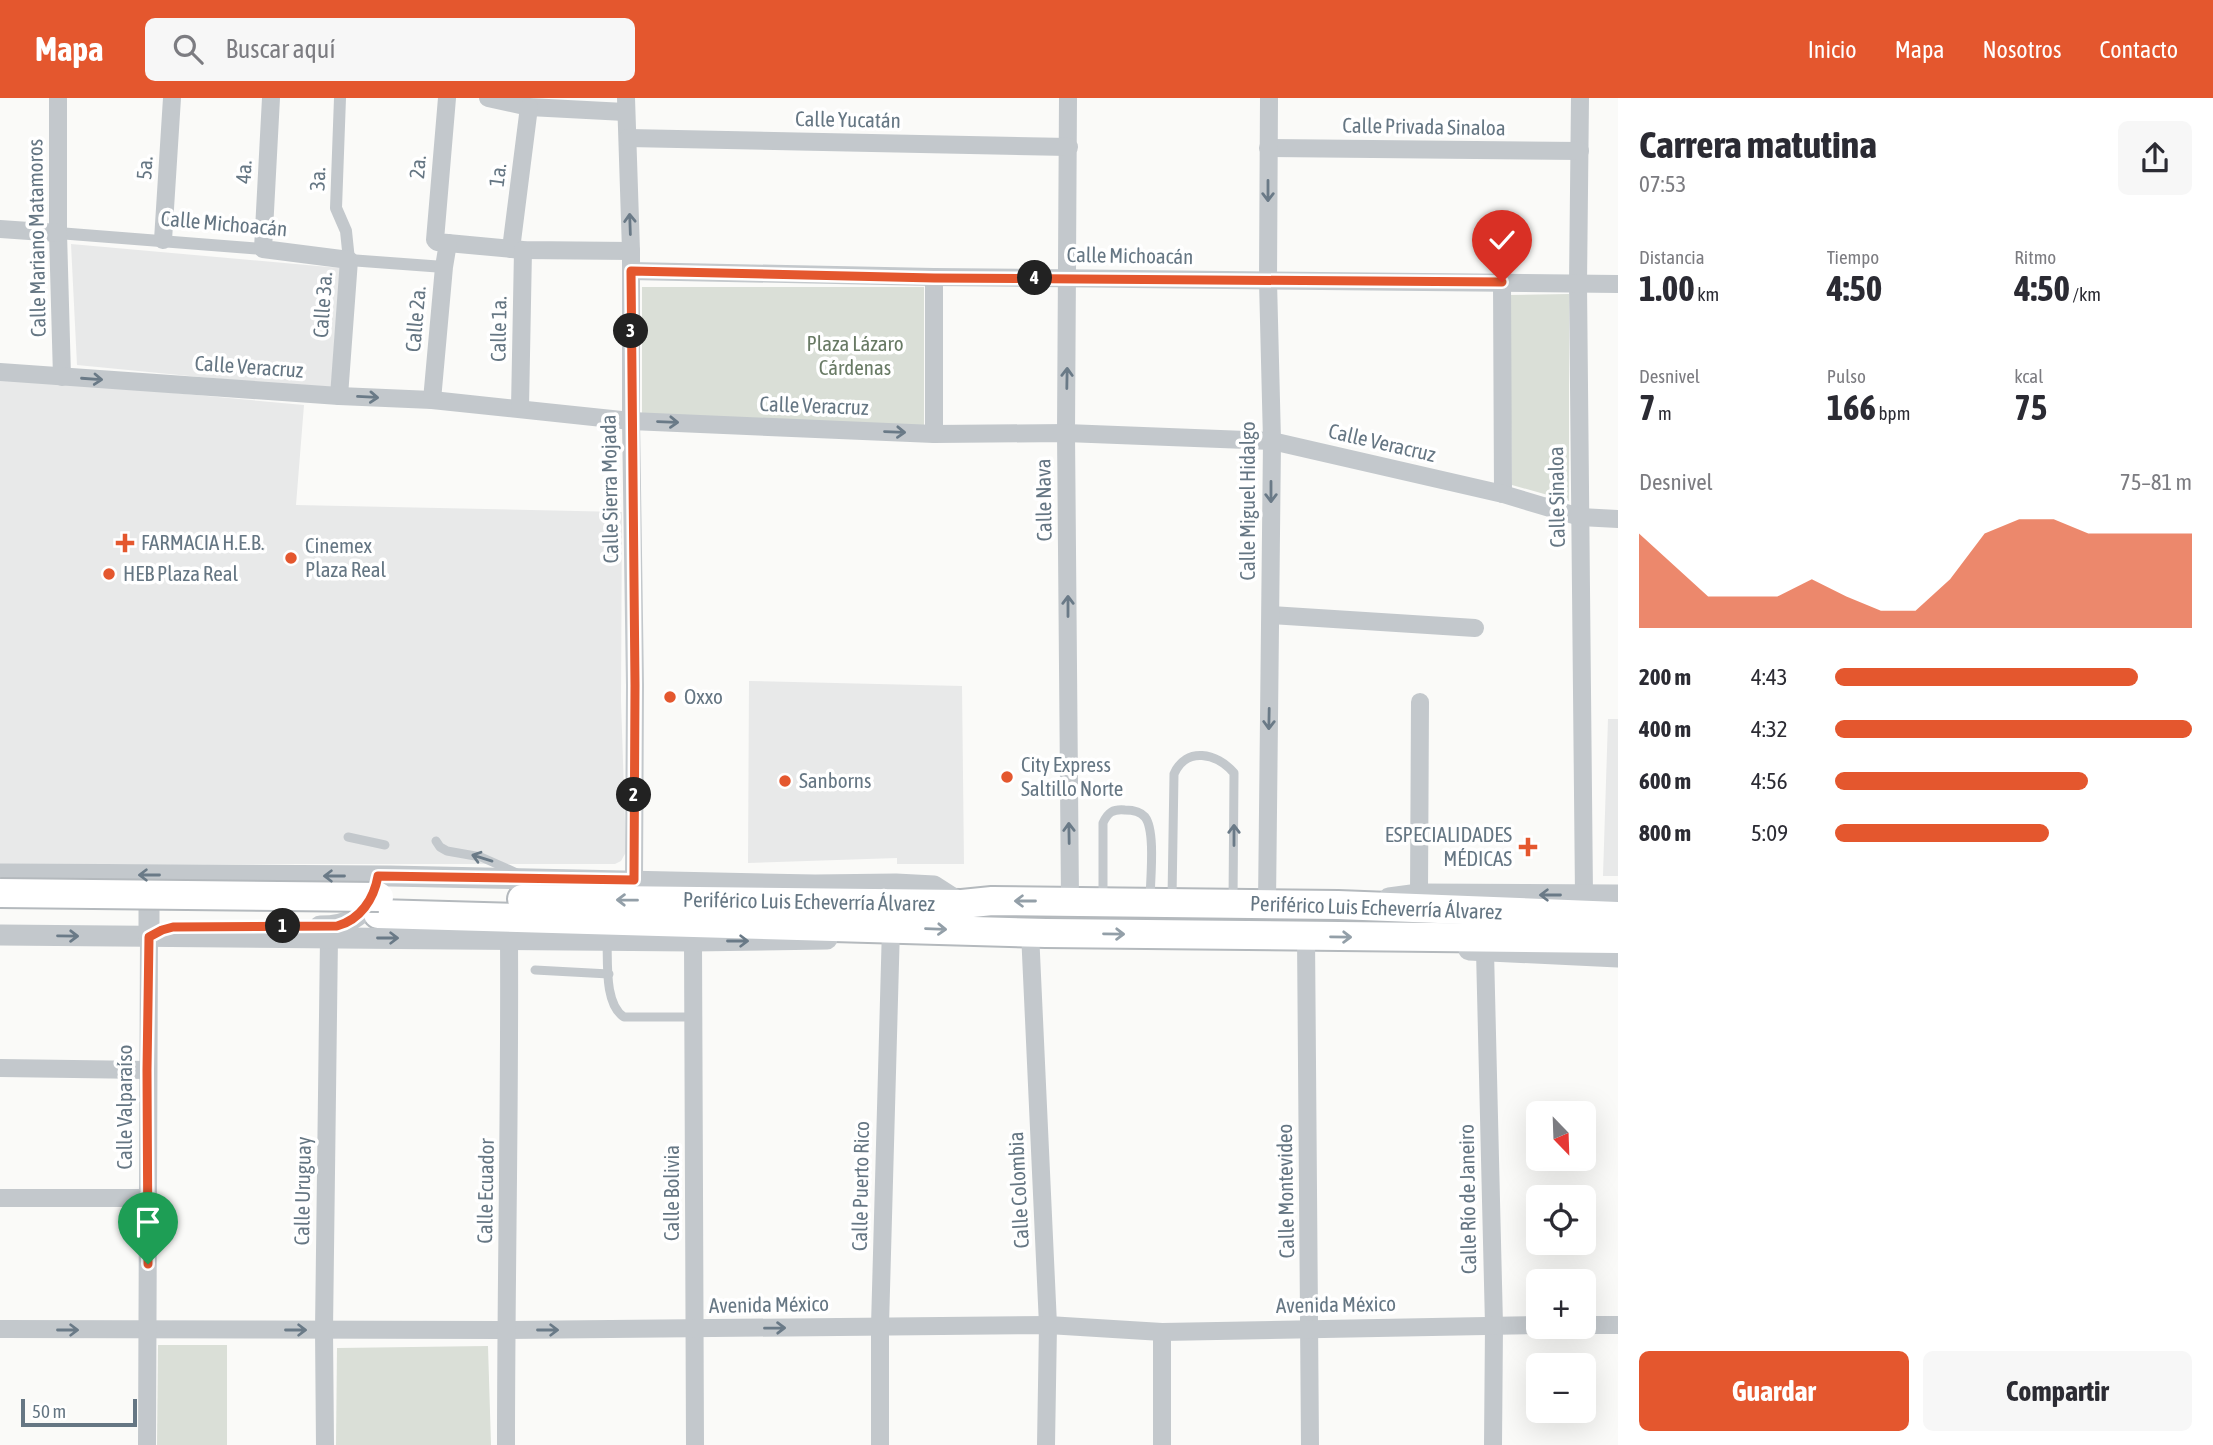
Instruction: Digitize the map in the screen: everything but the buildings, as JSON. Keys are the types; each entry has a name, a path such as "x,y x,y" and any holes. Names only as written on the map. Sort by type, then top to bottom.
{"highway":[{"name":"Periférico Luis Echeverría Álvarez","path":"0,893 962,904 992,901 1233,903 1618,916"},
{"name":"Periférico Luis Echeverría Álvarez","path":"0,911 378,896 883,928 1420,938 1583,916 1618,939"}],"street":[{"name":"Calle Mariano Matamoros","path":"58,98 62,377"},
{"name":"5a.","path":"163,240 172,98"},
{"name":"4a.","path":"263,249 271,98"},
{"name":"3a.","path":"340,98 336,208 346,231 349,260"},
{"name":"2a.","path":"442,242 447,98"},
{"path":"488,98 520,103 626,105"},
{"name":"Calle Nava","path":"1068,98 1066,433 1070,901"},
{"name":"Calle Miguel Hidalgo","path":"1267,904 1272,441 1268,281 1269,98"},
{"name":"Calle Sinaloa","path":"1580,98 1578,284 1583,916"},
{"name":"1a.","path":"517,249 520,103"},
{"name":"Calle Sierra Mojada","path":"626,105 631,251 634,880"},
{"name":"Calle Yucatán","path":"628,138 1069,147"},
{"name":"Calle Privada Sinaloa","path":"1268,148 1580,151"},
{"name":"Calle Michoacán","path":"0,229 163,240 349,260 444,267"},
{"path":"442,242 517,249 631,251"},
{"name":"Calle 2a.","path":"432,400 444,267 442,242"},
{"name":"Calle 1a.","path":"517,249 520,408"},
{"name":"Calle 3a.","path":"340,396 349,260"},
{"name":"Calle Michoacán","path":"631,271 934,278 1618,284"},
{"path":"933,434 934,278"},
{"path":"1502,282 1503,494"},
{"name":"Calle Veracruz","path":"0,372 432,400 631,421 933,434 1066,433 1272,441 1503,494 1580,516 1618,519"},
{"path":"1271,615 1475,628"},
{"path":"1419,894 1420,702"},
{"path":"0,874 290,876 378,896 528,878 814,885 896,884 934,886 962,904"},
{"path":"149,937 148,902 152,894 256,888 278,883 290,876"},
{"path":"149,937 173,927 337,926 348,923 365,908 374,891 378,896"},
{"path":"1338,905 1419,894 1583,916 1618,895"},
{"path":"0,935 821,940 883,928"},
{"name":"Calle Puerto Rico","path":"880,1445 883,928"},
{"name":"Calle Colombia","path":"1030,932 1048,1325 1046,1445"},
{"name":"Calle Montevideo","path":"1306,936 1310,1445"},
{"name":"Calle Valparaíso","path":"147,1445 149,937"},
{"name":"Calle Uruguay","path":"325,1445 329,937"},
{"name":"Calle Ecuador","path":"506,1445 510,1134 509,938"},
{"name":"Periférico Luis Echeverría Álvarez","path":"1420,938 1436,946 1485,951 1618,957"},
{"name":"Calle Bolivia","path":"693,941 695,1445"},
{"name":"Calle Río de Janeiro","path":"1485,951 1494,1325 1493,1445"},
{"path":"0,1068 147,1070"},
{"path":"0,1198 148,1198"},
{"name":"Avenida México","path":"0,1329 506,1330 1048,1325 1162,1332 1526,1325"},
{"path":"1596,1325 1618,1325"},
{"path":"1162,1332 1162,1445"}],"lane":[{"path":"1161,903 1174,774 1184,758 1207,755 1224,762 1234,773 1233,903"},
{"path":"1103,902 1103,823 1106,815 1114,810 1123,810 1136,811 1151,828 1161,903"},
{"path":"348,837 384,845"},
{"path":"436,841 447,851 494,862 528,878"},
{"path":"607,939 613,1007 624,1017 694,1017"},
{"path":"535,970 609,974"}],"shaded area":[{"path":"71,244 340,268 331,390 77,365"},
{"path":"0,377 304,405 296,505 622,512 621,701 626,852 621,861 615,864 0,864"},
{"path":"749,681 962,686 964,864 897,864 897,858 748,863"},
{"path":"1608,719 1618,719 1618,876 1603,876"}],"green space":[{"name":"Plaza Lázaro Cárdenas","path":"642,287 924,287 924,427 642,421"},
{"path":"1569,294 1569,501 1512,485 1509,295"},
{"path":"158,1345 227,1345 227,1445 157,1445"},
{"path":"488,1346 491,1445 336,1445 337,1348"}],"place":[{"name":"FARMACIA H.E.B.","path":"125,543"},
{"name":"Cinemex Plaza Real","path":"291,558"},
{"name":"HEB Plaza Real","path":"109,574"},
{"name":"Oxxo","path":"670,697"},
{"name":"City Express Saltillo Norte","path":"1007,777"},
{"name":"Sanborns","path":"785,781"},
{"name":"ESPECIALIDADES MÉDICAS","path":"1528,847"}],"route":[{"path":"148,1264 149,937 173,927 337,926 356,918 365,908 377,885 378,876 634,880 631,271 934,278 1502,282"}]}
